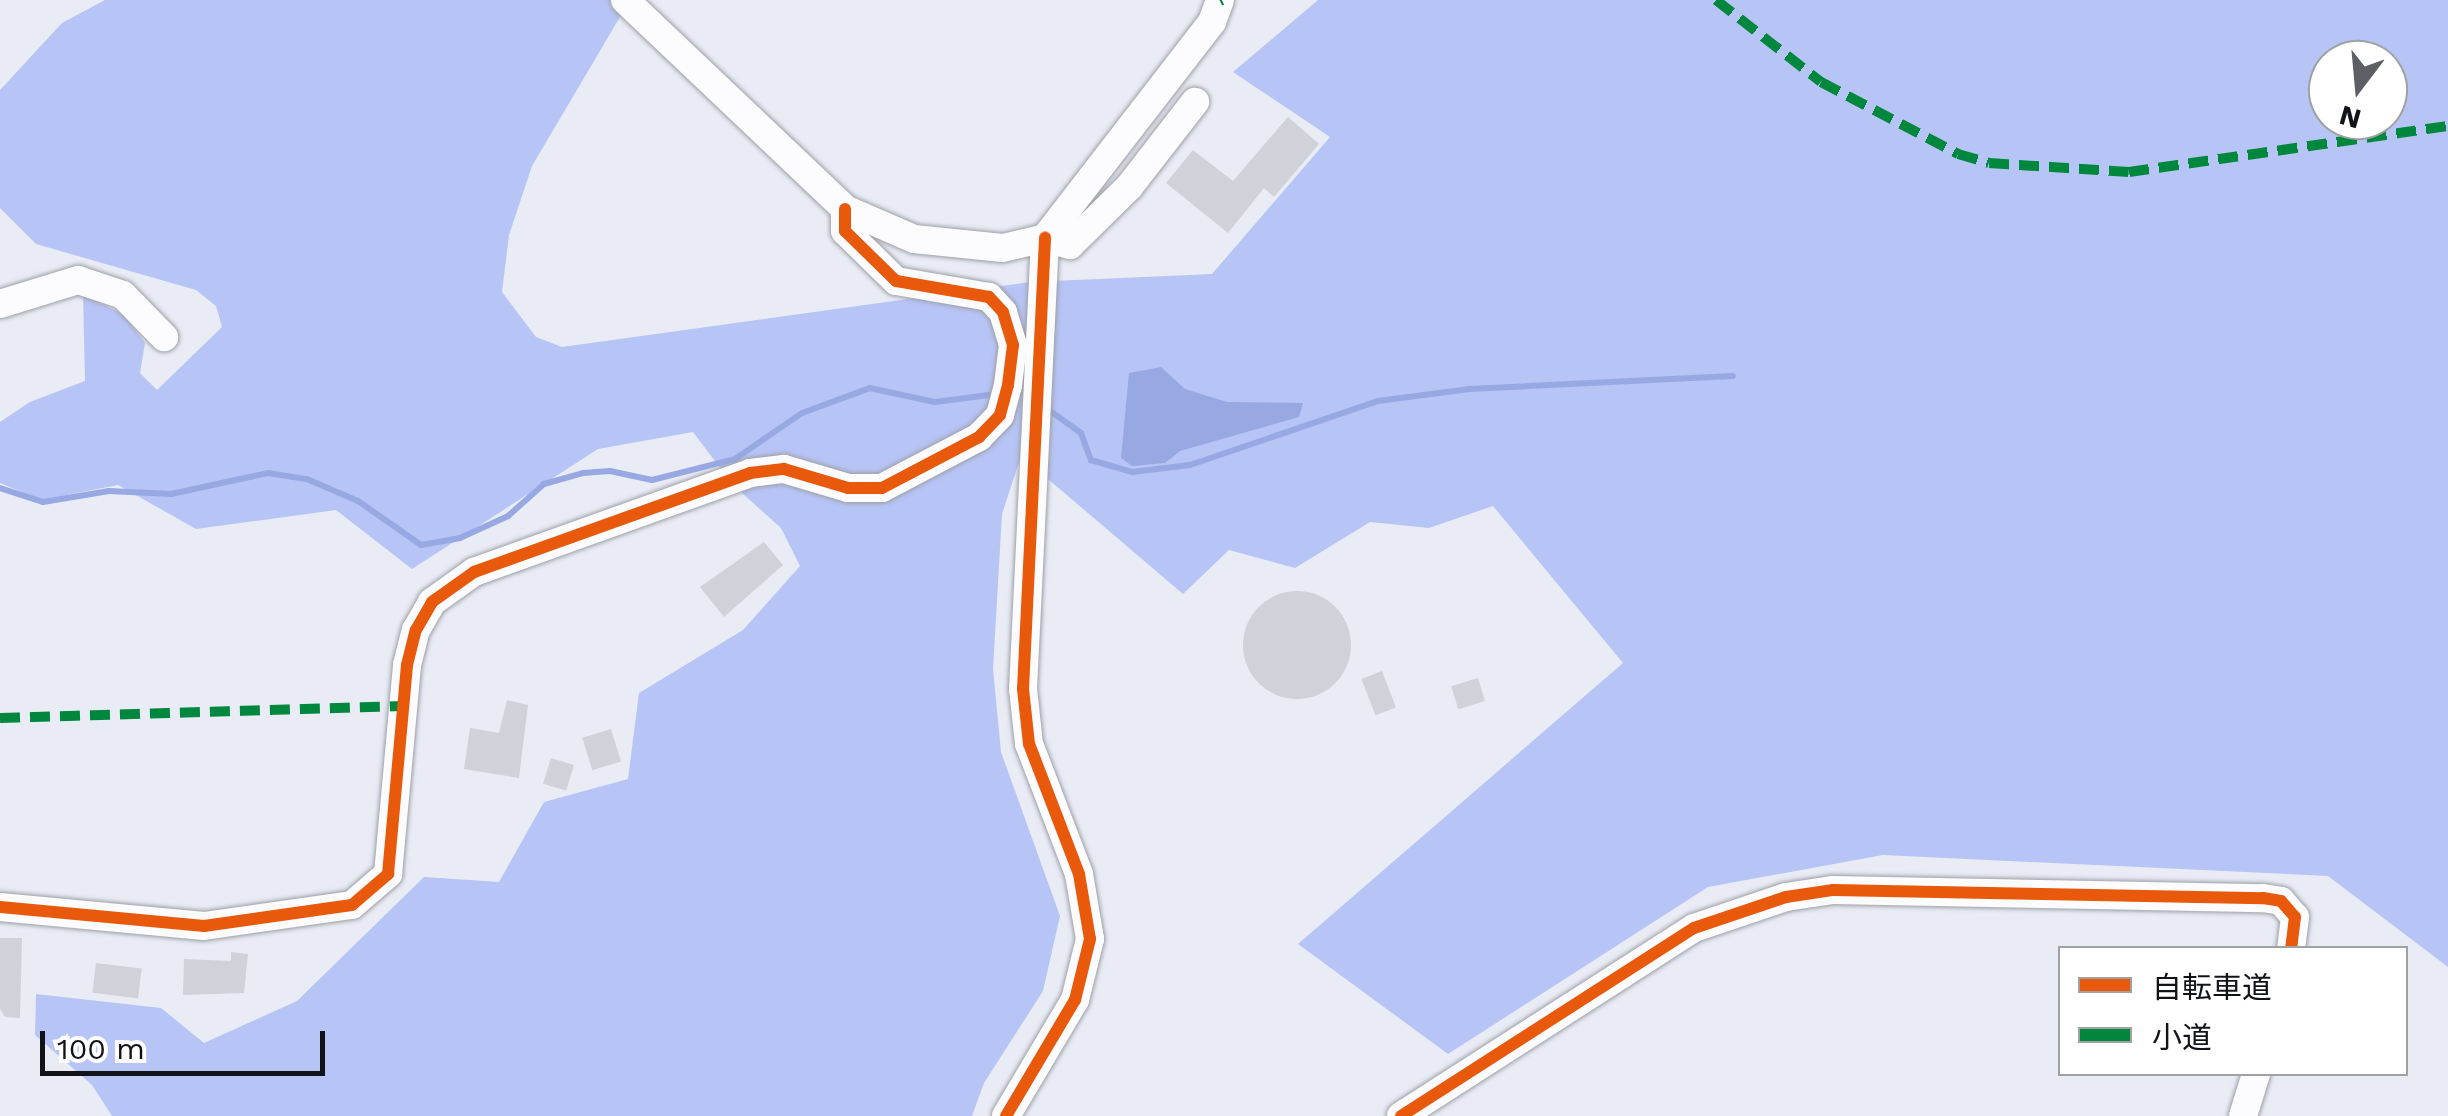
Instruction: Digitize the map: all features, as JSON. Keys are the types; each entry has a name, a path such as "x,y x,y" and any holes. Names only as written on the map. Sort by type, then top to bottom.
{"street":[{"path":"624,0 683,60 744,108 802,174 846,209 914,240 1003,248 1045,238 1070,245 1129,187 1194,102"},
{"path":"1006,1116 1075,1000 1090,939 1079,874 1029,744 1024,648 1045,302 1045,238 1212,22 1220,0"},
{"path":"0,906 204,926 352,905 388,874 408,665 416,630 432,602 474,572 750,473 784,469 848,488 882,488 978,437 1000,415 1008,385 1012,345 1003,312 989,297 896,281 845,231 846,209"},
{"path":"0,304 78,280 124,295 164,338"},
{"path":"1401,1116 1694,928 1786,897 1903,890 2264,898 2281,901 2295,917 2291,946"},
{"path":"2244,1116 2255,1076"}],"shaded area":[{"path":"105,0 630,0 532,166 509,235 502,292 536,337 562,347 1030,282 1212,274 1330,137 1233,72 1318,0 2448,0 2448,967 2328,876 1883,855 1708,887 1448,1054 1298,944 1623,663 1493,506 1429,528 1370,522 1295,568 1229,550 1183,594 1021,456 1002,514 993,669 1001,752 1060,916 1043,991 984,1083 972,1116 112,1116 92,1085 35,1035 36,994 161,1008 204,1043 297,1001 424,877 499,882 544,802 628,779 639,693 743,630 800,566 781,528 733,485 693,432 598,449 412,569 336,510 196,529 118,485 41,500 0,483 0,422 30,402 85,381 83,294 124,315 145,343 140,373 157,390 222,327 216,306 196,290 36,244 0,208 0,90 62,23"},
{"path":"1161,367 1185,389 1227,402 1303,403 1299,417 1180,451 1165,463 1132,466 1121,458 1129,373"}],"building":[{"path":"1288,117 1319,144 1274,197 1264,188 1228,233 1166,183 1193,150 1233,181"},
{"path":"764,542 783,565 724,617 700,587"},
{"path":"1297,591 1318,595 1336,606 1347,624 1351,645 1347,666 1336,684 1318,695 1297,699 1276,695 1258,684 1247,666 1243,645 1247,624 1258,606 1276,595"},
{"path":"1382,671 1396,707 1375,715 1361,679"},
{"path":"1478,678 1485,701 1458,709 1451,686"},
{"path":"507,700 528,705 519,778 464,769 470,728 499,733"},
{"path":"611,729 621,762 592,770 582,738"},
{"path":"551,758 574,765 566,791 543,784"},
{"path":"0,938 22,938 20,1018 5,1017 0,1009"},
{"path":"231,952 248,954 244,993 183,995 184,959 231,961"},
{"path":"96,963 142,969 138,998 92,993"}],"waterway":[{"path":"1046,408 1081,433 1091,460 1132,472 1190,465 1378,401 1469,389 1733,376"},
{"path":"0,488 43,502 109,491 171,494 268,473 307,479 358,501 421,545 460,538 508,516 544,484 583,473 610,471 652,480 735,459 802,413 870,388 935,402 989,395"}],"marked path":[{"path":"1716,0 1821,82 1958,154 1989,163 2129,172 2448,126"},
{"path":"0,718 404,706"}],"cycle path":[{"path":"0,907 204,926 352,905 388,874 407,665 416,630 432,602 474,572 750,473 784,469 848,488 882,488 979,437 1000,415 1008,385 1013,345 1003,312 989,297 896,281 845,231 845,209"},
{"path":"1006,1116 1075,1000 1090,939 1079,874 1029,744 1023,689 1045,238"},
{"path":"1401,1116 1694,928 1786,897 1833,890 2263,898 2281,901 2295,917 2291,946"}]}
